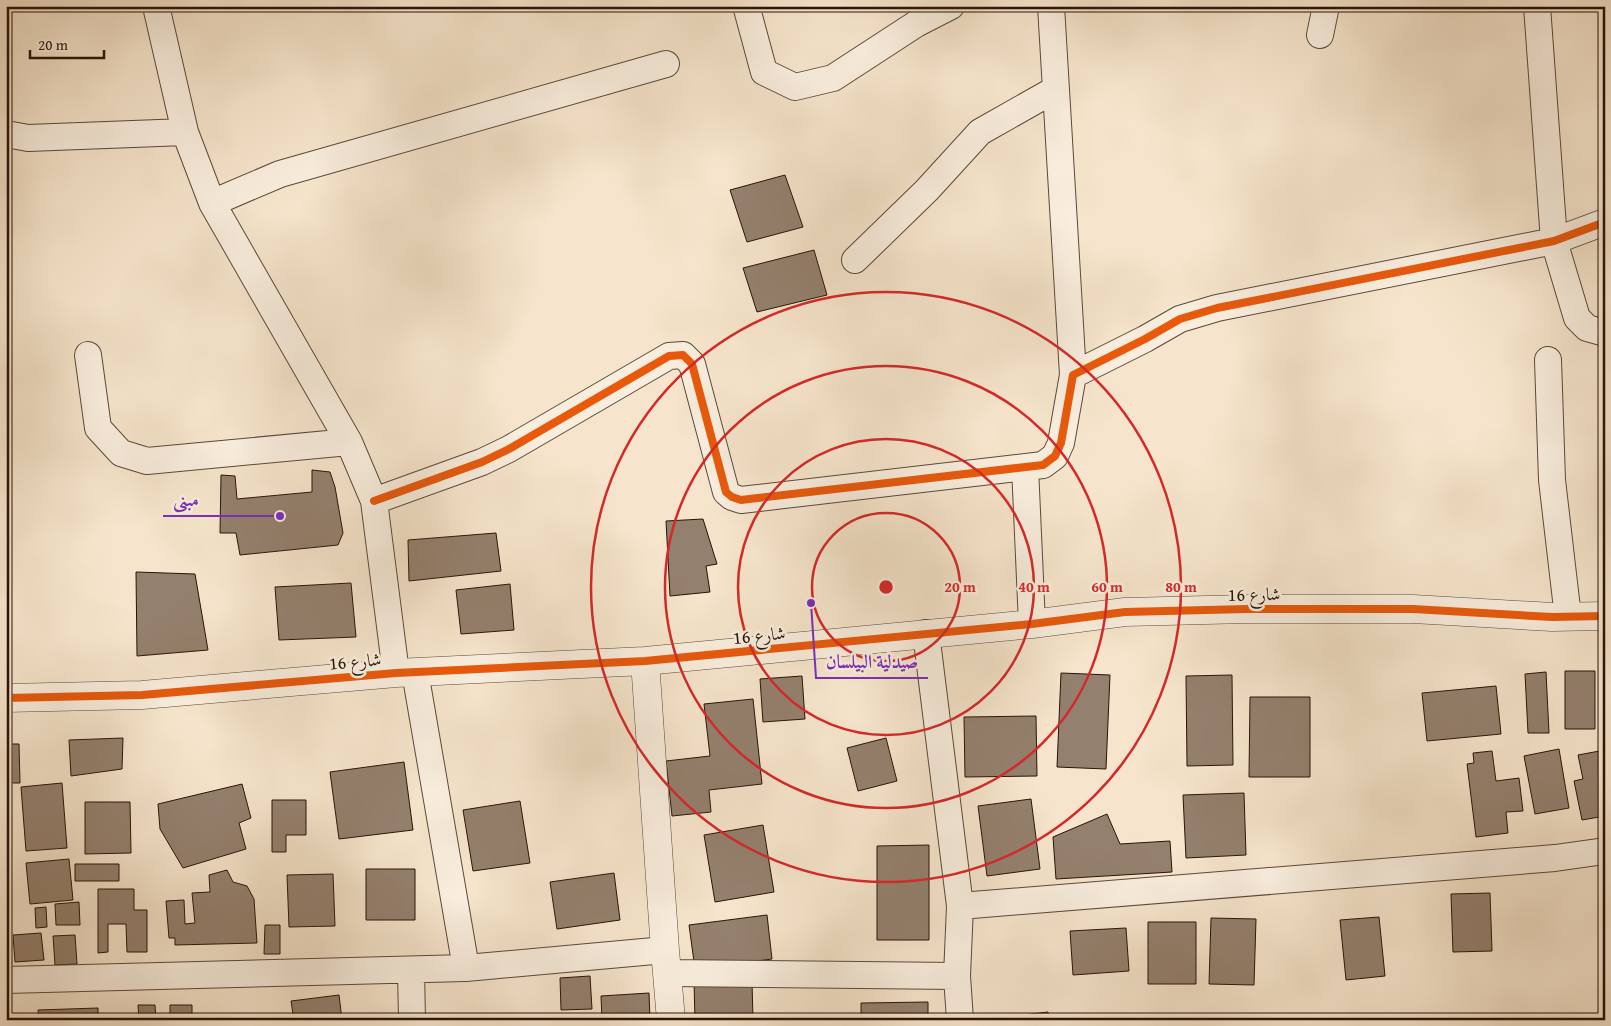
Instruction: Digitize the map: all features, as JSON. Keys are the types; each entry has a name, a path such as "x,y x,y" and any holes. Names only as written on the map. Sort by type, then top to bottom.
{"street":[{"path":"156,6 186,132 212,203 350,442 374,501 406,672 466,968"},
{"path":"747,9 764,72 795,87 833,78 916,24 951,6"},
{"path":"374,501 509,450 670,356 683,355 692,364 726,492 732,497 741,500 1043,466 1055,456 1061,443 1073,375 1051,6"},
{"path":"1320,35 1326,6"},
{"path":"1537,6 1554,241 1577,318 1587,328 1605,333"},
{"path":"212,203 280,174 666,64"},
{"path":"854,260 927,190 980,132 1056,89"},
{"path":"6,134 28,138 186,132"},
{"path":"1073,375 1180,319 1217,308 1554,241 1605,222"},
{"path":"88,355 98,428 121,453 147,461 350,442"},
{"path":"1548,360 1552,480 1568,617"},
{"path":"1025,468 1032,624"},
{"name":"شارع 16","path":"6,698 142,695 406,672 645,661 1032,624 1124,612 1247,609 1413,610 1552,617 1605,616"},
{"path":"926,633 960,906 957,976 960,1020"},
{"path":"645,661 671,1020"},
{"path":"960,906 1555,858 1605,851"},
{"path":"6,980 411,970 667,961 957,976"},
{"path":"411,970 412,1020"}],"building":[{"path":"785,175 803,227 747,242 730,190"},
{"path":"814,250 827,295 757,312 743,268"},
{"path":"312,470 330,472 335,487 343,533 338,545 240,555 236,533 220,533 221,475 235,476 237,499 312,492"},
{"path":"703,519 717,564 706,566 710,592 670,596 666,521"},
{"path":"496,533 501,571 409,581 408,540"},
{"path":"136,572 195,574 208,650 137,656"},
{"path":"351,583 356,637 279,640 275,587"},
{"path":"510,584 514,630 461,634 456,590"},
{"path":"1565,671 1595,671 1595,729 1565,729"},
{"path":"1546,672 1549,733 1528,733 1525,674"},
{"path":"1061,673 1110,675 1106,769 1057,767"},
{"path":"1232,675 1233,765 1187,766 1186,676"},
{"path":"802,676 805,719 763,722 760,679"},
{"path":"1496,686 1501,734 1427,741 1422,693"},
{"path":"1250,697 1310,697 1310,777 1249,777"},
{"path":"753,699 762,784 709,790 711,812 672,816 666,761 710,756 704,704"},
{"path":"1036,716 1037,776 965,777 964,717"},
{"path":"123,738 122,769 71,776 69,740"},
{"path":"886,738 897,781 858,791 847,748"},
{"path":"6,744 19,744 20,783 6,783"},
{"path":"1559,749 1569,808 1535,814 1524,756"},
{"path":"1605,750 1605,816 1582,820 1574,781 1583,779 1578,755"},
{"path":"1492,751 1496,781 1519,778 1523,811 1506,812 1508,833 1476,837 1467,764 1474,763 1473,753"},
{"path":"404,762 413,830 339,839 330,772"},
{"path":"62,783 67,848 26,851 21,787"},
{"path":"242,784 251,818 239,823 246,849 183,868 160,829 158,804"},
{"path":"1244,793 1246,855 1186,858 1183,795"},
{"path":"1031,799 1040,869 987,876 978,806"},
{"path":"272,800 306,800 306,835 286,835 286,852 272,852"},
{"path":"520,801 530,863 473,871 463,810"},
{"path":"85,802 130,802 131,853 85,854"},
{"path":"1107,814 1120,844 1170,841 1172,872 1056,879 1053,837"},
{"path":"763,825 774,892 715,902 704,835"},
{"path":"929,845 929,940 877,940 877,846"},
{"path":"69,859 73,900 30,904 26,863"},
{"path":"75,864 119,864 119,881 75,881"},
{"path":"366,869 415,869 415,920 366,920"},
{"path":"227,870 233,882 247,886 254,899 257,943 175,945 175,938 169,938 166,901 184,900 185,924 195,923 192,893 210,892 209,875"},
{"path":"6,873 8,873 6,942"},
{"path":"614,873 620,920 557,929 550,882"},
{"path":"333,874 335,926 289,927 287,875"},
{"path":"98,889 134,889 134,910 147,910 147,952 127,952 126,924 108,924 108,952 98,953"},
{"path":"1490,893 1492,951 1453,952 1451,894"},
{"path":"79,902 80,925 56,925 55,904"},
{"path":"46,907 47,927 36,928 35,908"},
{"path":"767,915 772,959 695,969 689,925"},
{"path":"1379,917 1385,976 1346,980 1340,920"},
{"path":"1211,918 1256,919 1254,985 1209,984"},
{"path":"1148,922 1196,922 1196,984 1148,984"},
{"path":"265,925 280,925 280,954 264,954"},
{"path":"1126,928 1129,971 1073,975 1070,931"},
{"path":"41,933 44,960 15,962 13,935"},
{"path":"75,935 77,964 55,965 53,936"},
{"path":"590,976 592,1009 561,1010 560,978"},
{"path":"752,981 753,1020 695,1020 694,982"},
{"path":"649,993 650,1020 602,1020 601,996"},
{"path":"339,995 342,1020 294,1020 291,1001"},
{"path":"928,1002 928,1020 861,1020 861,1003"},
{"path":"138,1005 155,1005 156,1020 139,1020"},
{"path":"170,1005 192,1005 192,1020 170,1020"},
{"path":"98,1008 98,1020 39,1020 38,1010"},
{"path":"1048,1012 1048,1020 998,1020 998,1018"},
{"path":"489,1016 489,1020 436,1020 436,1017"}],"cycle path":[{"path":"374,501 482,462 509,449 669,356 683,355 692,364 726,492 732,497 741,500 1043,465 1055,456 1061,443 1073,375 1180,319 1217,308 1554,241 1605,222"},
{"path":"6,698 142,695 396,673 645,661 1032,624 1125,612 1247,609 1413,609 1552,617 1605,616"}],"place":[{"name":"مبنى","path":"280,516"},
{"name":"صيدلية البيلسان","path":"811,603"}]}
